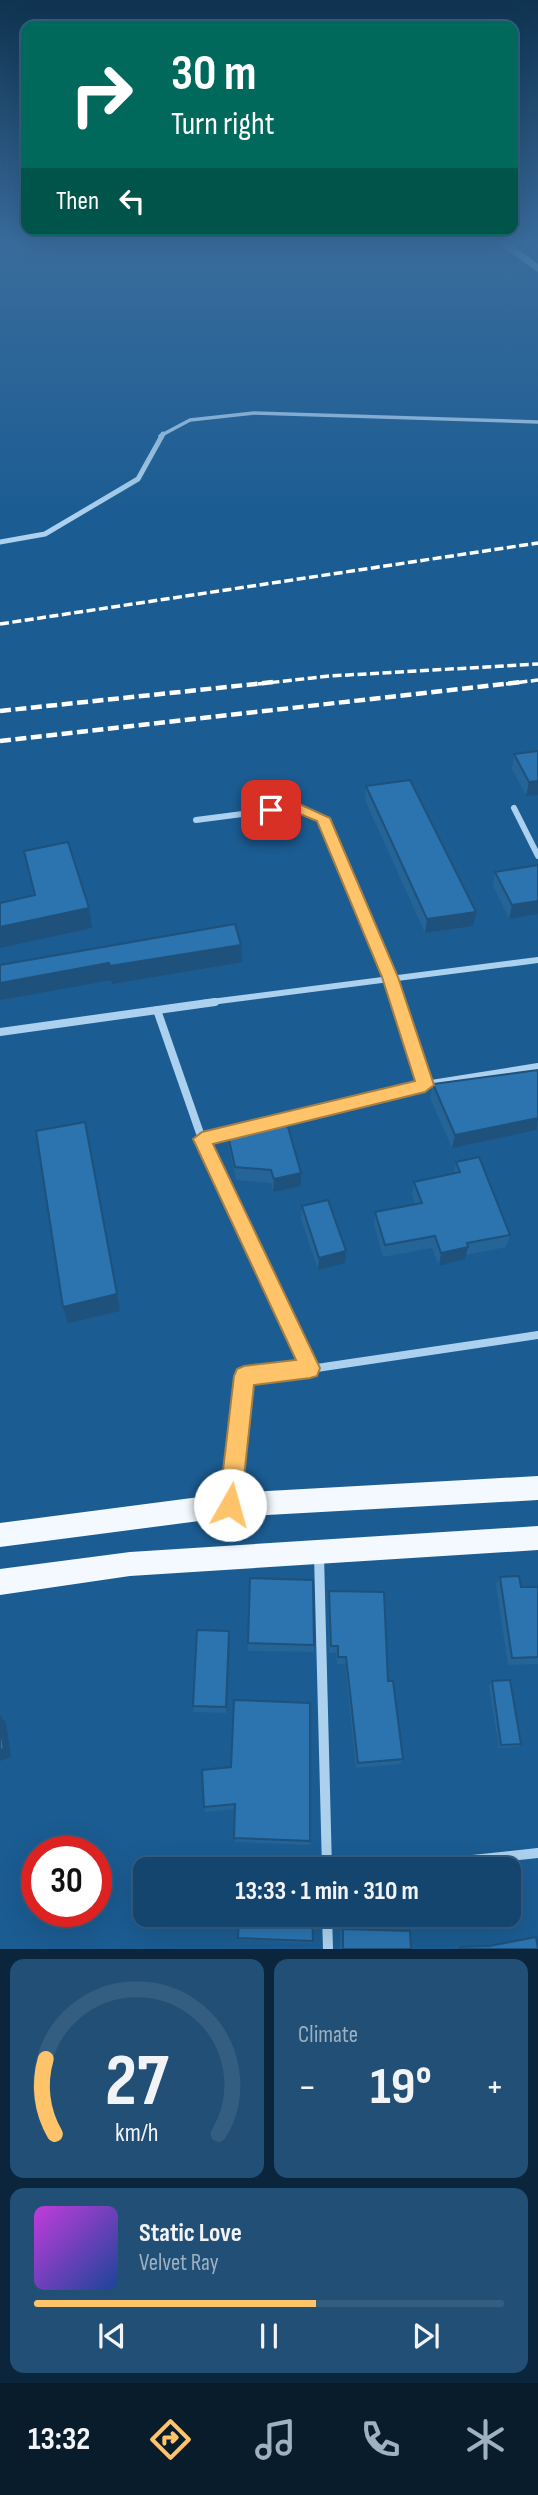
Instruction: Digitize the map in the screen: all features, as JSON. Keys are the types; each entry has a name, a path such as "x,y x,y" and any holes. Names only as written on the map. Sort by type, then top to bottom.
{"main road":[{"path":"0,1535 230,1505 538,1488"},
{"path":"0,1582 130,1564 538,1538"}],"street":[{"path":"0,542 45,534 138,479 160,436 190,420 254,413 538,422"},
{"path":"196,820 297,807 323,818 390,977 425,1085"},
{"path":"514,808 538,856"},
{"path":"0,1032 390,977 538,960"},
{"path":"157,1010 202,1139 310,1368"},
{"path":"202,1139 425,1085 538,1067"},
{"path":"230,1505 244,1376 538,1335"},
{"path":"318,1553 327,1857"},
{"path":"500,1857 538,1853"},
{"path":"327,1927 328,1949"}],"building":[{"path":"538,751 538,781 529,782 514,754"},
{"path":"410,780 476,912 427,919 366,786"},
{"path":"68,842 89,908 0,927 0,903 35,895 24,851"},
{"path":"538,865 538,901 512,905 495,872"},
{"path":"235,924 241,945 110,966 109,963 0,983 0,965"},
{"path":"538,1070 538,1118 455,1135 433,1084"},
{"path":"286,1120 301,1173 274,1179 271,1170 235,1167 227,1131"},
{"path":"85,1122 117,1294 63,1307 36,1131"},
{"path":"479,1157 510,1235 467,1243 468,1247 441,1253 435,1236 385,1245 375,1212 422,1203 414,1182 460,1172 456,1162"},
{"path":"328,1200 346,1251 319,1258 302,1206"},
{"path":"519,1576 521,1587 538,1587 538,1657 512,1658 500,1577"},
{"path":"250,1578 313,1580 314,1645 248,1643"},
{"path":"329,1591 384,1592 388,1681 393,1681 403,1759 358,1763 346,1657 338,1657 338,1646 331,1646"},
{"path":"197,1630 229,1631 226,1707 193,1706"},
{"path":"510,1680 521,1744 501,1745 492,1681"},
{"path":"234,1700 310,1703 310,1841 234,1838 235,1804 204,1807 202,1770 231,1767"},
{"path":"0,1724 4,1749 0,1750"},
{"path":"238,1927 312,1927 313,1941 238,1938"},
{"path":"343,1929 410,1931 411,1949 343,1949"},
{"path":"536,1937 538,1949 460,1949 460,1947 489,1946"}],"railway":[{"path":"0,624 538,543"},
{"path":"258,684 330,676 538,664"},
{"path":"506,684 538,680"},
{"path":"0,711 274,682"},
{"path":"0,741 521,682"}],"route":[{"path":"230,1505 244,1376 310,1368 202,1139 425,1085 390,977 323,818 297,807 271,810"}]}
